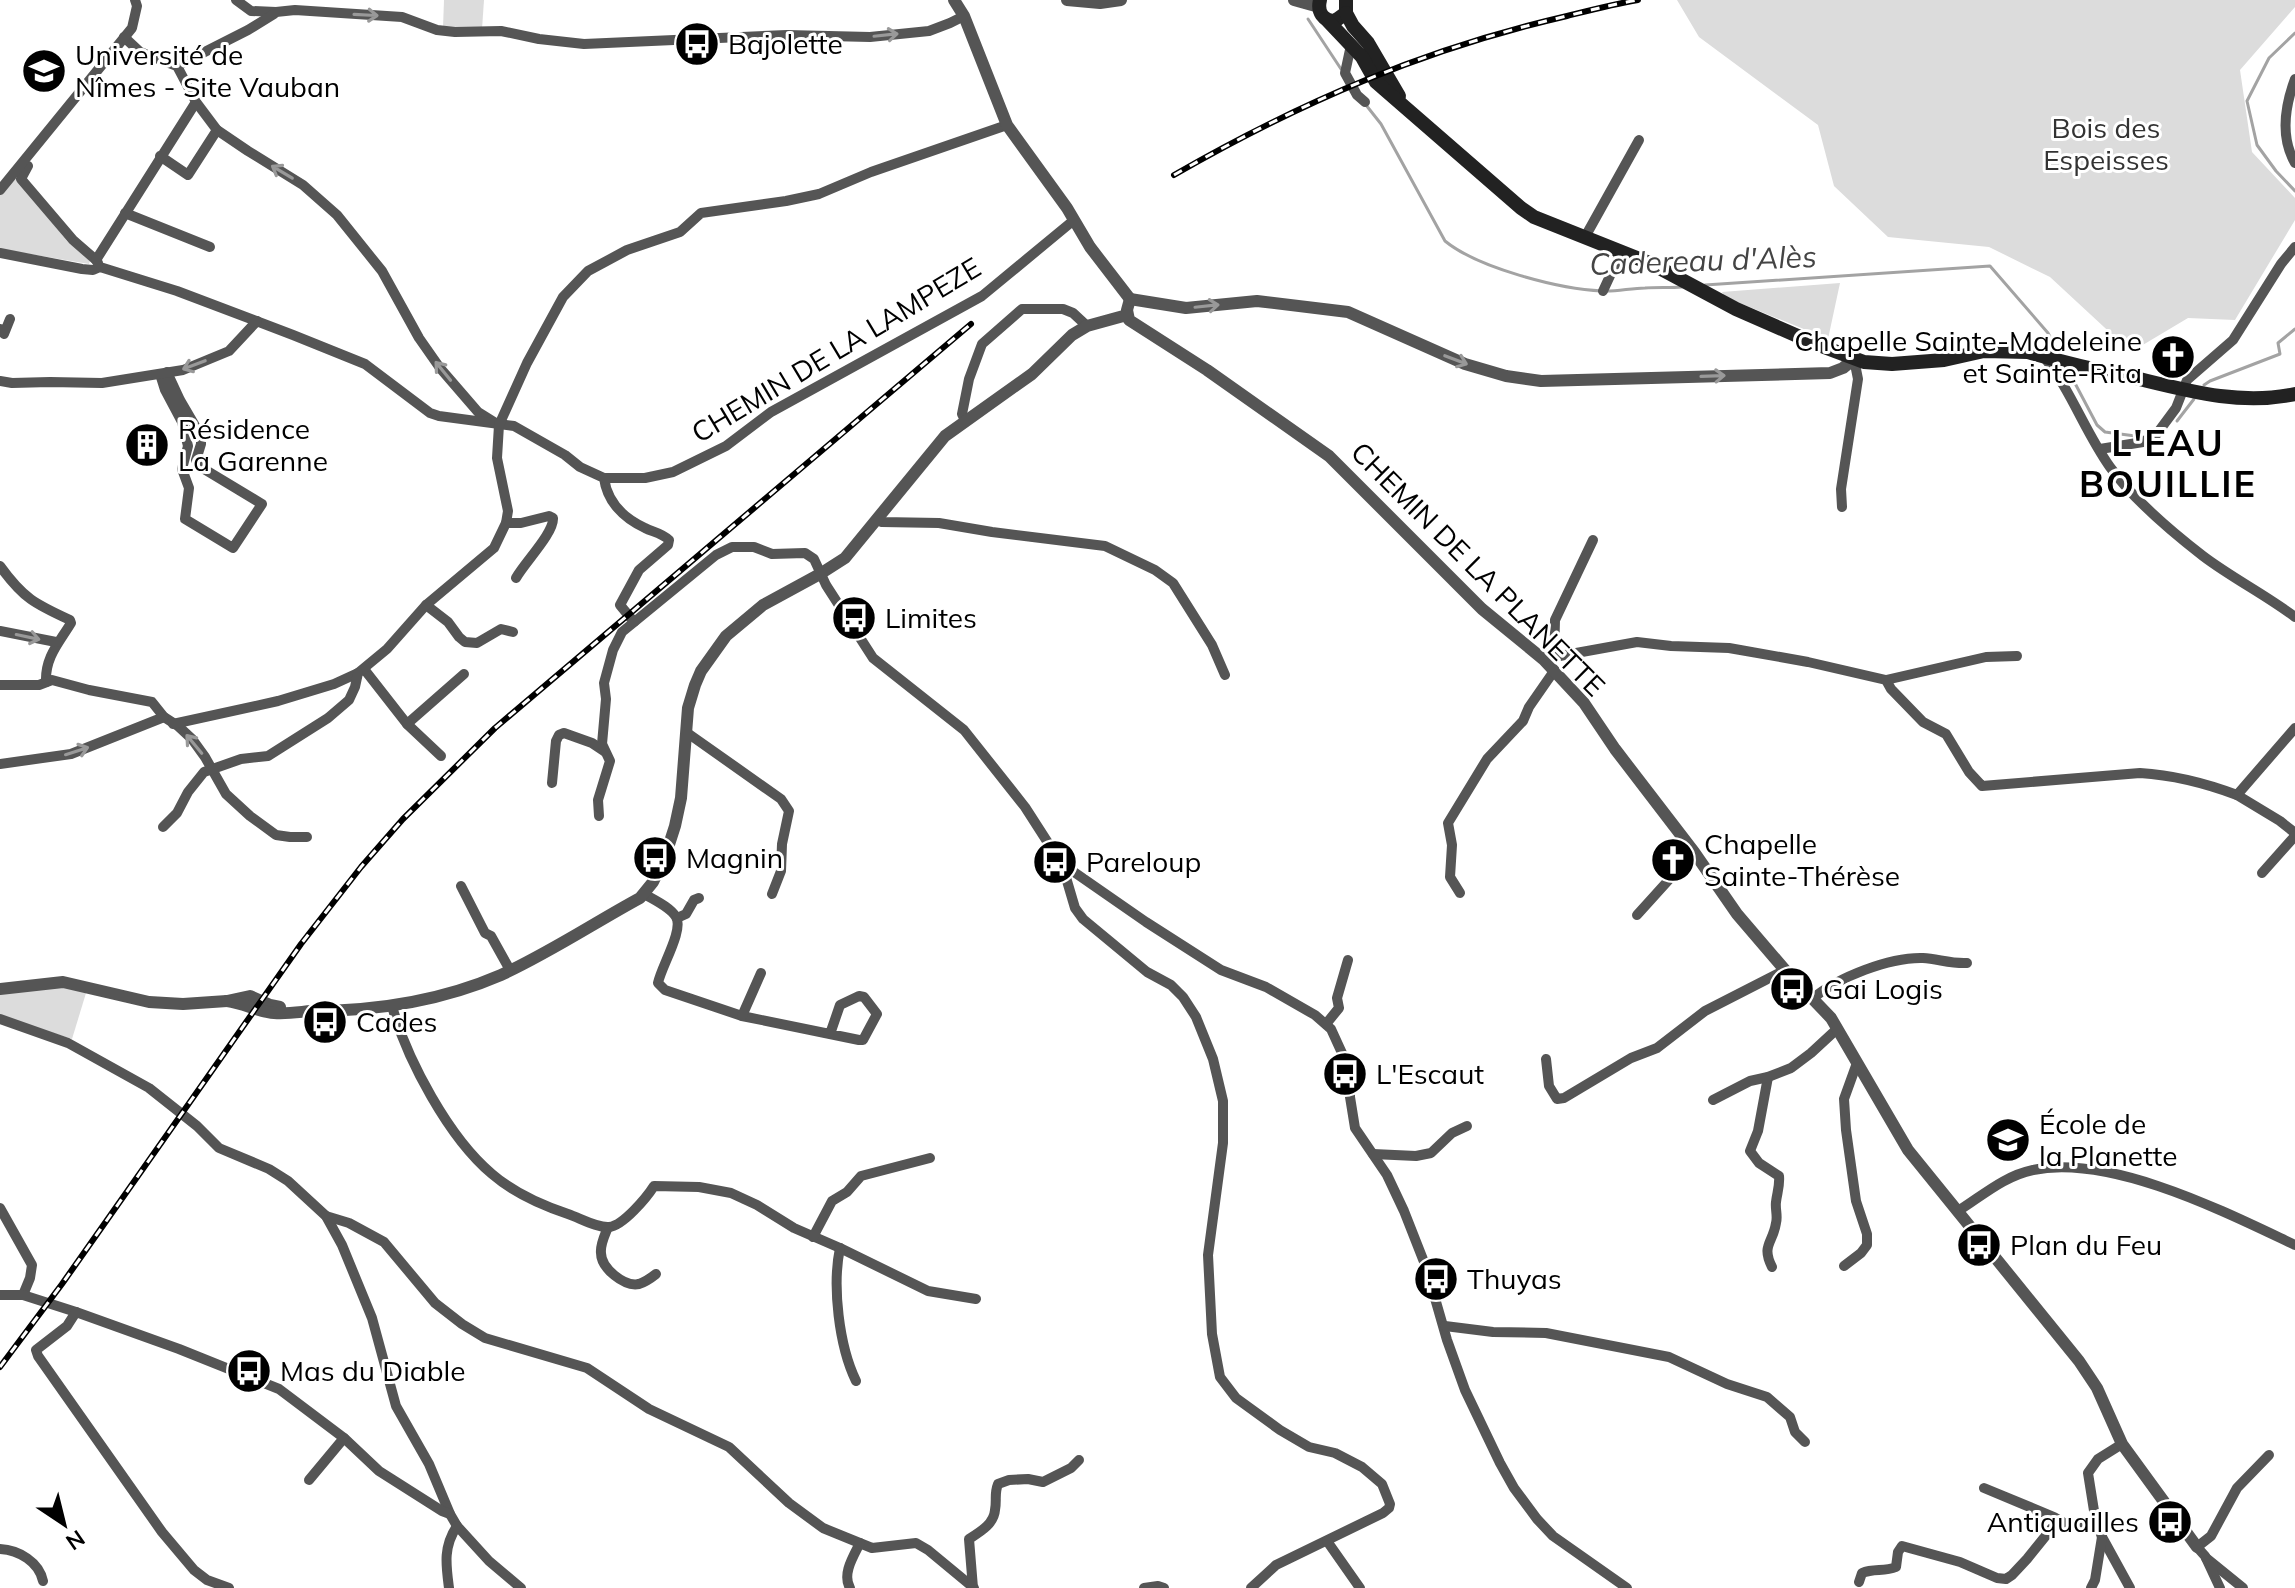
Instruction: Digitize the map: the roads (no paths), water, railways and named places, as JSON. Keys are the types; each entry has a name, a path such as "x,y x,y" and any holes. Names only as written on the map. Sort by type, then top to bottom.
{"main road":[{"path":"1322,9 1340,19 1346,6"},
{"path":"1346,6 1353,26 1368,43 1407,110"},
{"path":"1322,9 1369,67 1376,82 1512,202 1534,217 1621,252 1675,276 1736,309 1854,359 1892,364 1944,360 1984,351 2028,352 2218,396 2295,393"}],"street":[{"path":"0,190 132,28 137,6 135,0"},
{"path":"236,0 251,11 258,23"},
{"path":"954,0 964,16 1007,125 1071,214 1090,247 1130,299 1186,308 1257,301 1348,312 1465,364 1506,376 1541,381 1830,373 1854,359 1858,379 1841,489 1842,507"},
{"path":"1069,0 1100,3 1121,0"},
{"path":"1294,0 1322,9"},
{"path":"177,66 258,23 278,8"},
{"path":"251,11 278,8 402,17 437,30 501,31 584,44 787,35 870,37 929,31 964,16"},
{"path":"124,37 140,52 177,66 196,102 217,130 303,185 337,215 382,271 419,338 440,368 478,412 499,425"},
{"path":"1351,45 1345,73 1357,95 1365,102"},
{"path":"2295,79 2286,110 2289,152 2295,163"},
{"path":"74,99 21,179 73,240 98,264 177,291 365,364 430,413 514,426 580,467 604,478 605,492 628,519 669,540 668,545 639,570 620,605 633,621"},
{"path":"0,253 93,270 125,213 196,102"},
{"path":"0,764 71,754 168,720 278,701 334,684 361,671 387,649 426,605 494,548 508,511 497,458 499,425 527,363 563,297 588,271 627,250 680,232 701,213 819,194 871,172 1007,125"},
{"path":"160,156 188,175 217,130"},
{"path":"1585,237 1639,140"},
{"path":"125,213 210,247"},
{"name":"CHEMIN DE LA LAMPEZE","path":"604,478 645,478 673,472 726,446 771,412 982,296 1071,214"},
{"path":"2100,449 2143,442 2156,435 2189,390 2187,380 2233,340 2295,247"},
{"path":"1603,291 1621,252"},
{"path":"0,989 63,982 149,1002 183,1004 250,996 270,1005 307,1012 365,1010 462,990 510,970 644,894 665,857 675,826 681,798 688,708 695,685 701,671 726,636 763,605 845,558 945,436 1032,374 1072,335 1087,326 1127,315 1130,299"},
{"path":"965,420 962,414 969,379 982,344 1022,309 1063,309 1073,313 1087,326"},
{"name":"CHEMIN DE LA PLANETTE","path":"1127,315 1129,320 1207,370 1329,456 1482,609 1548,657 1554,671 1584,703 1737,914 1831,1018 1908,1150 2079,1361 2097,1388 2122,1444 2201,1552"},
{"path":"0,329 4,334 10,319"},
{"path":"0,381 102,383 183,370 229,351 257,321"},
{"path":"2049,358 2111,467 2170,529 2204,557 2295,617"},
{"path":"164,373 201,436 196,460 199,466 262,504 233,548 185,519 189,488 182,469 188,446 182,422 165,390 164,373"},
{"path":"506,523 521,523 549,516 554,523 516,578"},
{"path":"877,520 939,523 1105,546 1155,570 1173,583 1212,645 1225,675"},
{"path":"1593,540 1555,620 1548,657 1637,642 1729,648 1886,680 1986,657 2017,656"},
{"path":"599,816 598,800 610,761 602,744 606,699 604,683 622,632 716,555 732,547 754,547 772,554 805,553 814,559 820,574 873,658 964,730 1025,807 1061,863 1075,908 1083,919 1138,965 1171,985 1196,1017 1213,1059 1223,1101 1223,1143 1208,1255 1212,1334 1220,1377 1236,1398 1280,1430 1309,1447 1328,1450 1352,1461 1382,1484 1390,1504 1389,1508 1276,1565 1251,1588"},
{"path":"0,566 17,590 35,604 70,620 69,627 56,642 45,669 46,682"},
{"path":"426,605 448,622 465,642 477,643 501,629 513,632"},
{"path":"0,631 56,642"},
{"path":"361,671 407,724 441,756"},
{"path":"163,827 177,813 204,772 241,759 268,756 328,718 349,700 361,671"},
{"path":"1460,893 1450,877 1452,845 1448,823 1487,759 1523,721 1554,671"},
{"path":"407,724 464,674"},
{"path":"0,685 39,685 52,680 152,702 192,739 226,794 258,822 276,835 307,837"},
{"path":"1886,680 1923,722 1946,734 1969,772 1982,786 2140,773 2163,774 2237,795 2280,821 2295,834 2262,873"},
{"path":"2237,795 2295,728"},
{"path":"686,732 781,799 789,811 782,844 781,871 772,894"},
{"path":"552,783 559,735 564,733 604,751"},
{"path":"1637,915 1694,852"},
{"path":"1061,863 1221,970 1266,987 1315,1015 1331,1029 1347,1064 1355,1128 1387,1175 1404,1211 1426,1267 1465,1390 1514,1488 1553,1536 1627,1588"},
{"path":"461,886 485,933 491,936 510,970"},
{"path":"644,894 677,918 677,934 658,983 665,990 742,1016 830,1034 863,1040 877,1014 864,997 859,996 840,1005 830,1034"},
{"path":"677,918 686,914 694,900 699,898"},
{"path":"1812,999 1823,989 1875,966 1922,958 1967,963"},
{"path":"1326,1024 1339,1008 1337,998 1348,960"},
{"path":"1546,1059 1549,1086 1557,1099 1564,1098 1631,1058 1657,1048 1705,1011 1785,970"},
{"path":"742,1016 761,973"},
{"path":"392,1006 427,1090 469,1150 490,1173 514,1191 546,1207 608,1227 621,1222 654,1186 699,1187 731,1193 813,1237 928,1291 976,1299"},
{"path":"0,1019 68,1043 149,1088 219,1148 269,1169 288,1181 326,1216 342,1245 372,1318 396,1406 429,1464 450,1514 489,1561 521,1588"},
{"path":"1713,1100 1750,1081 1791,1068 1837,1029"},
{"path":"1844,1266 1867,1245 1867,1234 1856,1201 1844,1099 1857,1063"},
{"path":"1768,1077 1758,1131 1750,1151 1759,1163 1779,1176 1780,1181 1776,1223 1766,1255 1772,1267"},
{"path":"1373,1154 1416,1156 1431,1153 1452,1133 1467,1126"},
{"path":"813,1237 832,1201 847,1192 861,1176 930,1158"},
{"path":"1958,1211 2017,1175 2031,1170 2076,1167 2106,1172 2175,1192 2295,1245"},
{"path":"0,1208 32,1265 23,1295"},
{"path":"326,1216 349,1223 384,1242 435,1303 485,1338 587,1368 649,1409 729,1447 823,1528 872,1548 916,1543 974,1588"},
{"path":"608,1227 601,1252 603,1264 613,1274 634,1285 656,1274"},
{"path":"840,1248 836,1265 842,1345 856,1381"},
{"path":"0,1295 23,1295 76,1312 279,1389 344,1438 379,1471 450,1514"},
{"path":"76,1312 67,1326 36,1350 38,1356 162,1532 194,1570 207,1580 229,1588"},
{"path":"1445,1326 1493,1332 1546,1333 1669,1357 1727,1384 1767,1397 1790,1417 1795,1432 1805,1442"},
{"path":"309,1480 344,1438"},
{"path":"2122,1444 2098,1459 2088,1473 2100,1531 2130,1588"},
{"path":"2201,1552 2237,1488 2269,1455"},
{"path":"974,1588 969,1539 988,1526 996,1512 994,1493 998,1484 1028,1479 1043,1482 1071,1468 1079,1460"},
{"path":"1984,1488 2069,1526 2100,1531"},
{"path":"1859,1582 1862,1573 1896,1567 1902,1546 2006,1579 2052,1528 2062,1522"},
{"path":"449,1588 445,1558 457,1526"},
{"path":"2091,1588 2095,1580 2100,1531"},
{"path":"1327,1541 1360,1588"},
{"path":"850,1588 847,1575 860,1543"},
{"path":"0,1549 17,1552 38,1567 43,1581"},
{"path":"2201,1552 2220,1588"},
{"path":"2201,1552 2243,1588"},
{"path":"1144,1588 1164,1588"}],"waterway":[{"name":"Cadereau d'Alès","path":"1308,19 1341,69"},
{"name":"Cadereau d'Alès","path":"2295,33 2269,58 2247,101 2257,145 2295,191"},
{"name":"Cadereau d'Alès","path":"1366,105 1381,124 1445,241 1459,251 1498,268 1564,286 1607,291 1682,287"},
{"name":"Cadereau d'Alès","path":"1705,285 1990,266 2048,333 2060,356"},
{"name":"Cadereau d'Alès","path":"2204,385 2280,354 2278,343 2295,329"},
{"name":"Cadereau d'Alès","path":"2068,370 2097,425 2105,432 2143,437"},
{"name":"Cadereau d'Alès","path":"2177,421 2194,399"}],"railway":[{"path":"1174,175 1269,124 1364,80 1514,29 1638,0"},
{"path":"0,1367 301,944 403,819 495,728 971,324"}],"place":[{"name":"Bajolette","path":"697,44"},
{"name":"Université de Nîmes - Site Vauban","path":"44,71"},
{"name":"Chapelle Sainte-Madeleine et Sainte-Rita","path":"2173,357"},
{"name":"Résidence La Garenne","path":"147,445"},
{"name":"Limites","path":"854,618"},
{"name":"Magnin","path":"655,858"},
{"name":"Chapelle Sainte-Thérèse","path":"1673,860"},
{"name":"Pareloup","path":"1055,862"},
{"name":"Gai Logis","path":"1792,989"},
{"name":"Cades","path":"325,1022"},
{"name":"L'Escaut","path":"1345,1074"},
{"name":"École de la Planette","path":"2008,1140"},
{"name":"Plan du Feu","path":"1979,1245"},
{"name":"Thuyas","path":"1436,1279"},
{"name":"Mas du Diable","path":"249,1371"},
{"name":"Antiquailles","path":"2170,1522"}],"district":[{"name":"L'EAU BOUILLIE","path":"2168,464"}],"park label":[{"name":"Bois des Espeisses","path":"2106,144"}]}
